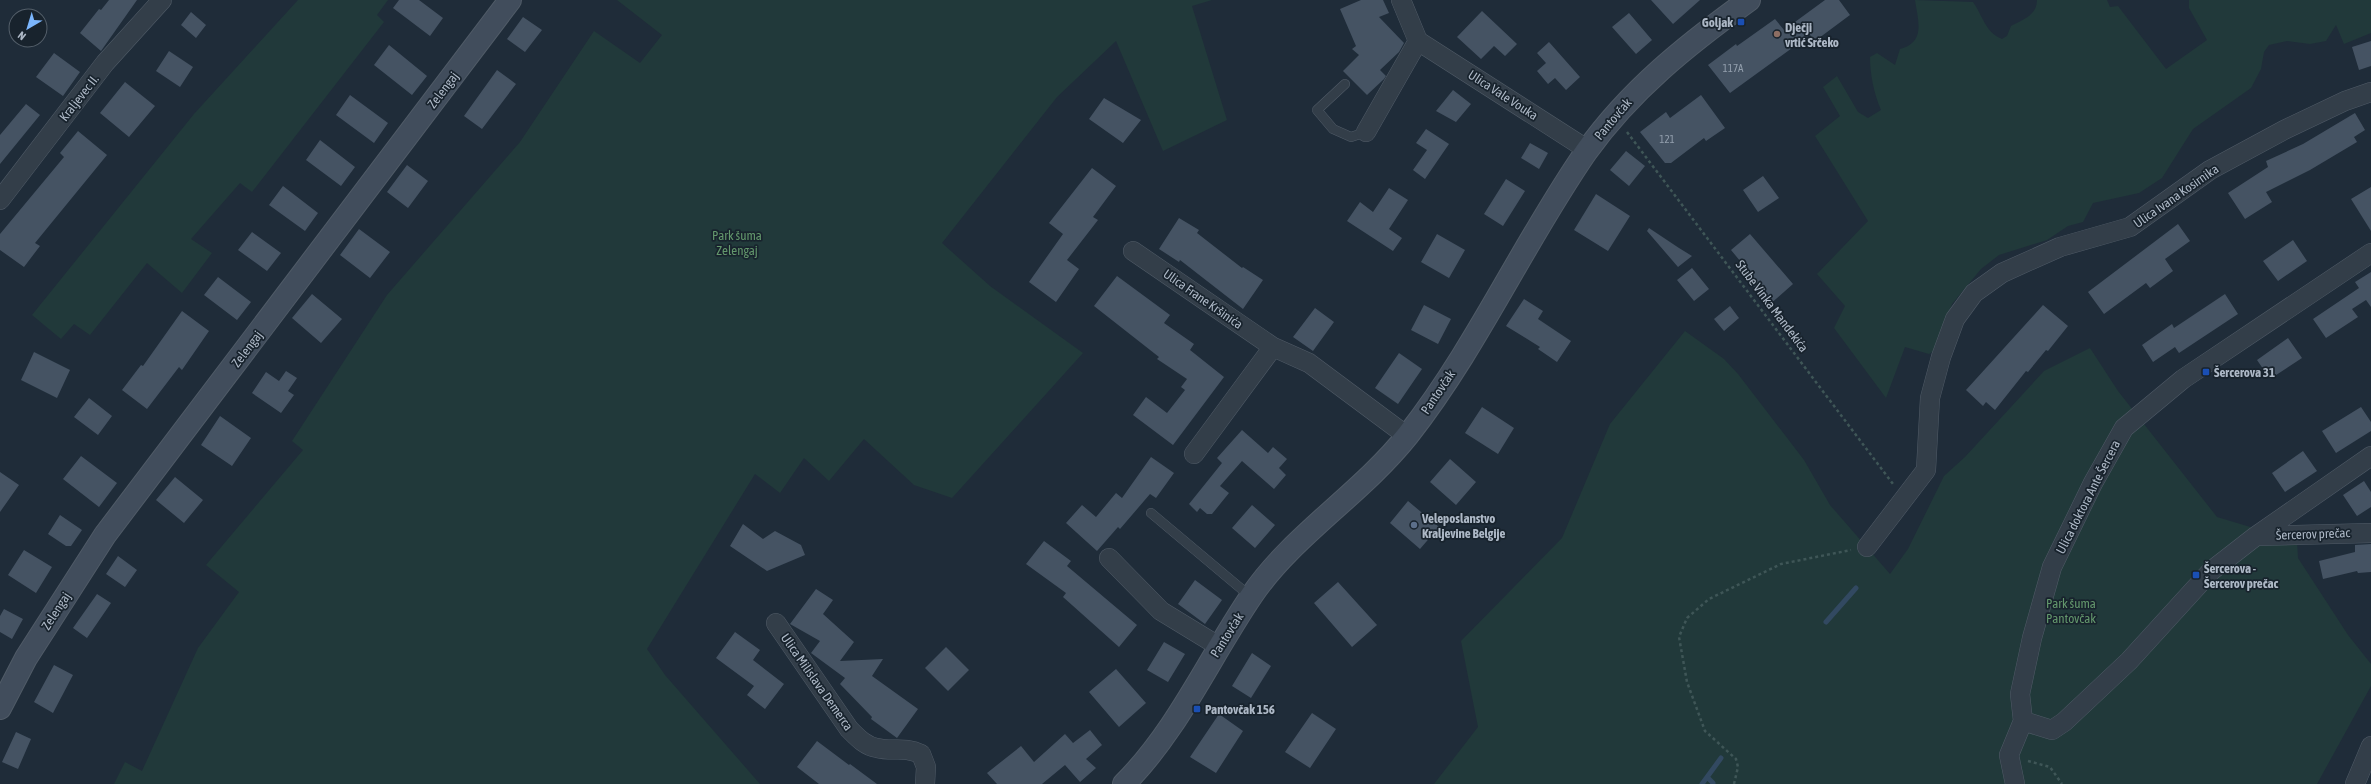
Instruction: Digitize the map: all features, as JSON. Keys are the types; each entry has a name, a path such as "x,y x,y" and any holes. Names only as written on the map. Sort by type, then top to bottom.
{"main road":[{"name":"Zelengaj","path":"0,708 26,658 105,535 510,0"},
{"name":"Pantovčak","path":"1124,784 1162,740 1251,596 1273,568 1368,480 1407,436 1438,394 1588,150 1642,86 1685,47 1749,0"}],"street":[{"name":"Kraljevec II.","path":"0,200 106,63 162,0"},
{"path":"1366,132 1418,41 1401,0"},
{"name":"Ulica Vale Vouka","path":"1418,41 1588,150"},
{"name":"Ulica Ivana Kosirnika","path":"1867,547 1926,470 1930,398 1941,357 1955,319 1974,293 2002,274 2060,247 2130,227 2210,170 2284,130 2346,101 2371,92"},
{"name":"Ulica Frane Kršinića","path":"1133,251 1273,347 1309,362 1407,436"},
{"name":"Ulica doktora Ante Šercera","path":"2014,778 2009,755 2023,721 2020,694 2032,638 2052,566 2093,483 2124,428 2184,379 2371,253"},
{"path":"1194,454 1273,347"},
{"path":"2023,721 2052,730 2064,722 2129,661 2211,571 2256,536 2371,456"},
{"name":"Šercerov prečac","path":"2256,536 2371,533"},
{"path":"1109,558 1161,611 1220,647"},
{"name":"Ulica Milislava Demerca","path":"776,623 849,728 863,742 877,748 909,749 920,754 926,767 925,784"},
{"path":"2355,784 2371,746"}],"lane":[{"path":"1345,84 1317,110 1333,129 1351,137 1366,132"},
{"path":"1151,513 1251,596"}],"path":[{"name":"Stube Vinka Mandekića","path":"1623,127 1904,498"},
{"path":"1734,784 1738,767 1736,759 1705,731 1686,682 1679,637 1687,618 1709,600 1781,564 1827,553 1867,547"},
{"path":"2014,778 2018,764 2030,761 2050,767 2062,784"}],"green space":[{"path":"298,0 388,0 377,15 384,22 252,192 240,183 191,239 212,253 182,293 147,263 90,335 74,324 61,339 32,315 194,114"},
{"name":"Park šuma Zelengaj","path":"617,0 1212,0 1192,6 1227,120 1163,151 1116,41 1057,97 942,243 990,286 1083,353 952,498 914,485 864,439 829,481 804,458 780,493 755,474 647,649 665,675 760,784 114,784 125,762 142,771 198,648 239,592 206,565 303,450 292,441 387,295 520,142 594,31 640,63 662,35"},
{"path":"1915,0 1973,2 1988,28 1996,36 2002,39 2007,36 2011,26 2024,19 2035,10 2037,0 2107,0 2110,7 2118,6 2166,69 2207,40 2189,8 2189,0 2371,0 2371,33 2344,44 2336,25 2326,41 2310,44 2287,41 2269,45 2264,52 2261,69 2251,88 2193,129 2162,178 2139,193 2093,203 2083,222 2068,226 2047,240 1999,255 1981,269 1952,304 1934,351 1929,354 1905,347 1886,398 1834,328 1845,306 1817,274 1868,221 1815,136 1840,116 1823,87 1837,76 1858,112 1868,118 1881,110 1873,84 1870,57 1877,53 1895,65 1900,49 1908,46 1914,41 1918,30"},
{"name":"Park šuma Pantovčak","path":"1685,331 1724,359 1738,374 1804,460 1830,505 1890,574 1908,549 1944,476 1965,457 2044,371 2090,348 2118,391 2217,517 2297,541 2298,558 2348,635 2371,664 2371,686 2317,784 1434,784 1478,727 1461,641 1562,538 1610,424"}],"building":[{"path":"109,0 137,0 101,51 80,33 99,9 101,10"},
{"path":"399,0 419,0 443,18 430,36 393,8"},
{"path":"1361,0 1383,0 1389,13 1379,17 1404,43 1399,52 1380,70 1386,76 1384,79 1367,95 1343,71 1359,55 1352,49 1356,46 1340,9"},
{"path":"1651,0 1700,0 1673,24"},
{"path":"1825,0 1839,0 1850,15 1815,41 1810,35 1730,93 1708,65 1736,44 1737,46 1775,19 1784,30"},
{"path":"1482,11 1517,44 1505,56 1494,46 1481,59 1457,37"},
{"path":"191,12 206,25 196,38 181,25"},
{"path":"1629,13 1652,40 1636,54 1612,27"},
{"path":"523,17 542,30 525,52 507,39"},
{"path":"2371,41 2371,66 2359,70 2352,47"},
{"path":"1549,42 1580,77 1566,90 1555,78 1548,84 1537,71 1546,63 1537,53"},
{"path":"389,45 427,76 412,95 374,65"},
{"path":"169,51 193,67 180,87 156,71"},
{"path":"54,53 80,72 63,96 36,77"},
{"path":"497,70 516,84 482,129 464,116"},
{"path":"125,82 155,106 129,137 100,113"},
{"path":"1453,90 1471,104 1456,122 1436,111"},
{"path":"350,95 388,123 374,143 336,115"},
{"path":"1701,95 1725,128 1706,141 1704,138 1671,163 1665,163 1640,132 1666,112 1670,118"},
{"path":"1104,98 1141,120 1123,143 1089,119"},
{"path":"26,104 40,115 0,164 0,135"},
{"path":"2355,113 2365,130 2354,137 2357,142 2310,170 2266,192 2272,202 2245,219 2228,193 2268,167 2266,161 2303,144"},
{"path":"1426,129 1449,144 1425,179 1413,170 1427,150 1416,143"},
{"path":"78,131 107,155 35,243 40,246 24,267 0,250 0,234 64,157 60,153"},
{"path":"320,140 355,167 341,186 306,160"},
{"path":"1530,143 1548,153 1539,169 1521,158"},
{"path":"1626,151 1645,166 1629,186 1610,170"},
{"path":"407,165 428,181 408,208 387,192"},
{"path":"1092,168 1116,186 1093,217 1098,220 1067,260 1079,269 1056,302 1029,282 1063,234 1049,223"},
{"path":"1763,176 1779,198 1758,212 1743,190"},
{"path":"1506,179 1525,191 1503,226 1484,214"},
{"path":"283,186 318,213 305,231 269,205"},
{"path":"2371,187 2371,231 2351,199"},
{"path":"1389,188 1408,200 1389,229 1402,238 1393,251 1347,221 1360,202 1373,212"},
{"path":"1596,194 1630,216 1608,251 1574,230"},
{"path":"1179,218 1199,230 1197,233 1242,268 1243,267 1263,280 1243,309 1180,260 1179,262 1159,249"},
{"path":"2178,224 2190,241 2165,259 2173,271 2150,288 2146,283 2104,314 2088,292"},
{"path":"1649,228 1692,256 1678,267 1647,231"},
{"path":"359,229 390,252 370,278 340,255"},
{"path":"252,232 281,253 267,271 238,250"},
{"path":"1437,234 1465,250 1449,278 1421,262"},
{"path":"1750,234 1793,284 1769,305 1751,283 1755,279 1731,250"},
{"path":"2293,240 2307,261 2278,281 2263,261"},
{"path":"1692,268 1709,289 1694,301 1677,280"},
{"path":"2371,272 2371,307 2366,300 2352,309 2358,317 2326,338 2313,319 2359,288 2355,282"},
{"path":"1117,276 1170,315 1164,323 1194,344 1190,350 1224,377 1173,445 1133,415 1146,397 1167,413 1185,390 1181,387 1187,379 1157,359 1159,357 1094,306"},
{"path":"218,277 251,302 237,320 204,295"},
{"path":"312,294 342,319 321,343 292,318"},
{"path":"2225,294 2238,314 2179,353 2175,347 2153,362 2142,345 2172,324 2174,328"},
{"path":"1524,299 1543,311 1538,319 1571,341 1557,362 1538,349 1540,347 1506,326"},
{"path":"1424,305 1451,319 1438,344 1411,330"},
{"path":"2043,305 2068,326 2048,351 2046,350 2028,372 2026,371 1995,410 1986,402 1983,406 1966,390"},
{"path":"1730,306 1739,318 1724,331 1714,319"},
{"path":"1315,308 1334,322 1313,351 1293,337"},
{"path":"182,311 209,331 182,370 179,367 147,409 122,390 141,365 143,366"},
{"path":"2288,338 2302,358 2270,379 2257,360"},
{"path":"34,352 70,370 57,398 21,380"},
{"path":"1399,353 1422,369 1398,404 1375,388"},
{"path":"286,371 297,378 288,391 294,395 281,413 252,393 266,372 279,381"},
{"path":"89,398 112,416 98,435 74,417"},
{"path":"1482,407 1514,428 1498,454 1465,433"},
{"path":"2361,407 2371,422 2371,431 2336,453 2322,431"},
{"path":"220,416 251,438 232,466 201,445"},
{"path":"1242,430 1268,453 1273,447 1287,459 1279,468 1286,475 1274,489 1242,461 1220,486 1229,493 1212,514 1207,514 1200,508 1197,512 1189,504 1222,463 1217,458"},
{"path":"2303,451 2317,471 2285,492 2272,473"},
{"path":"81,456 117,483 99,507 63,479"},
{"path":"1151,457 1174,473 1156,498 1150,494 1120,529 1118,527 1097,551 1066,523 1082,505 1096,517 1116,493 1122,498"},
{"path":"1450,459 1476,482 1456,505 1430,482"},
{"path":"0,472 19,485 0,512"},
{"path":"175,477 203,500 184,523 156,500"},
{"path":"2364,481 2371,492 2371,507 2357,516 2343,495"},
{"name":"Veleposlanstvo Kraljevine Belgije","path":"1408,501 1439,527 1420,549 1390,523"},
{"path":"1252,505 1275,525 1255,548 1232,528"},
{"path":"60,515 82,530 71,546 66,546 48,534"},
{"path":"743,524 763,539 775,531 801,545 805,555 767,571 730,546"},
{"path":"1044,541 1071,561 1067,566 1137,625 1119,647 1063,597 1066,593 1026,564"},
{"path":"2371,544 2371,572 2358,573 2357,571 2323,579 2319,561 2355,552 2355,545"},
{"path":"24,550 52,567 36,593 8,575"},
{"path":"118,556 137,570 125,587 106,574"},
{"path":"1195,580 1222,600 1205,624 1178,604"},
{"path":"1338,582 1377,625 1352,647 1314,603"},
{"path":"816,589 833,600 823,614 854,642 840,661 883,659 872,676 918,709 897,738 871,719 872,717 840,684 845,678 811,653 820,641 790,624"},
{"path":"97,594 111,603 87,638 73,628"},
{"path":"4,609 23,619 12,639 0,632 0,616"},
{"path":"735,632 760,650 753,660 784,684 765,709 747,695 754,686 716,658"},
{"path":"1164,642 1185,654 1168,682 1147,670"},
{"path":"946,647 969,670 948,691 925,668"},
{"path":"1252,653 1271,666 1251,698 1232,686"},
{"path":"54,665 73,675 53,713 34,702"},
{"path":"1116,669 1146,703 1119,727 1089,692"},
{"path":"1312,713 1336,729 1310,768 1285,752"},
{"path":"1219,714 1243,731 1216,773 1190,757"},
{"path":"1090,730 1102,745 1086,759 1096,768 1080,782 1065,765 1042,784 997,784 987,773 1021,746 1034,762 1065,734 1073,743"},
{"path":"16,732 31,739 18,769 2,762"},
{"path":"817,741 877,784 819,784 797,767"}],"waterway":[{"path":"1826,622 1856,588"},
{"path":"1702,784 1721,758"},
{"path":"1707,777 1713,783"}],"place":[{"name":"Goljak","path":"1741,22"},
{"name":"Dječji vrtić Srčeko","path":"1777,34"},
{"name":"Šercerova 31","path":"2206,372"},
{"name":"Veleposlanstvo Kraljevine Belgije","path":"1414,525"},
{"name":"Šercerova - Šercerov prečac","path":"2196,575"},
{"name":"Pantovčak 156","path":"1197,709"}]}
